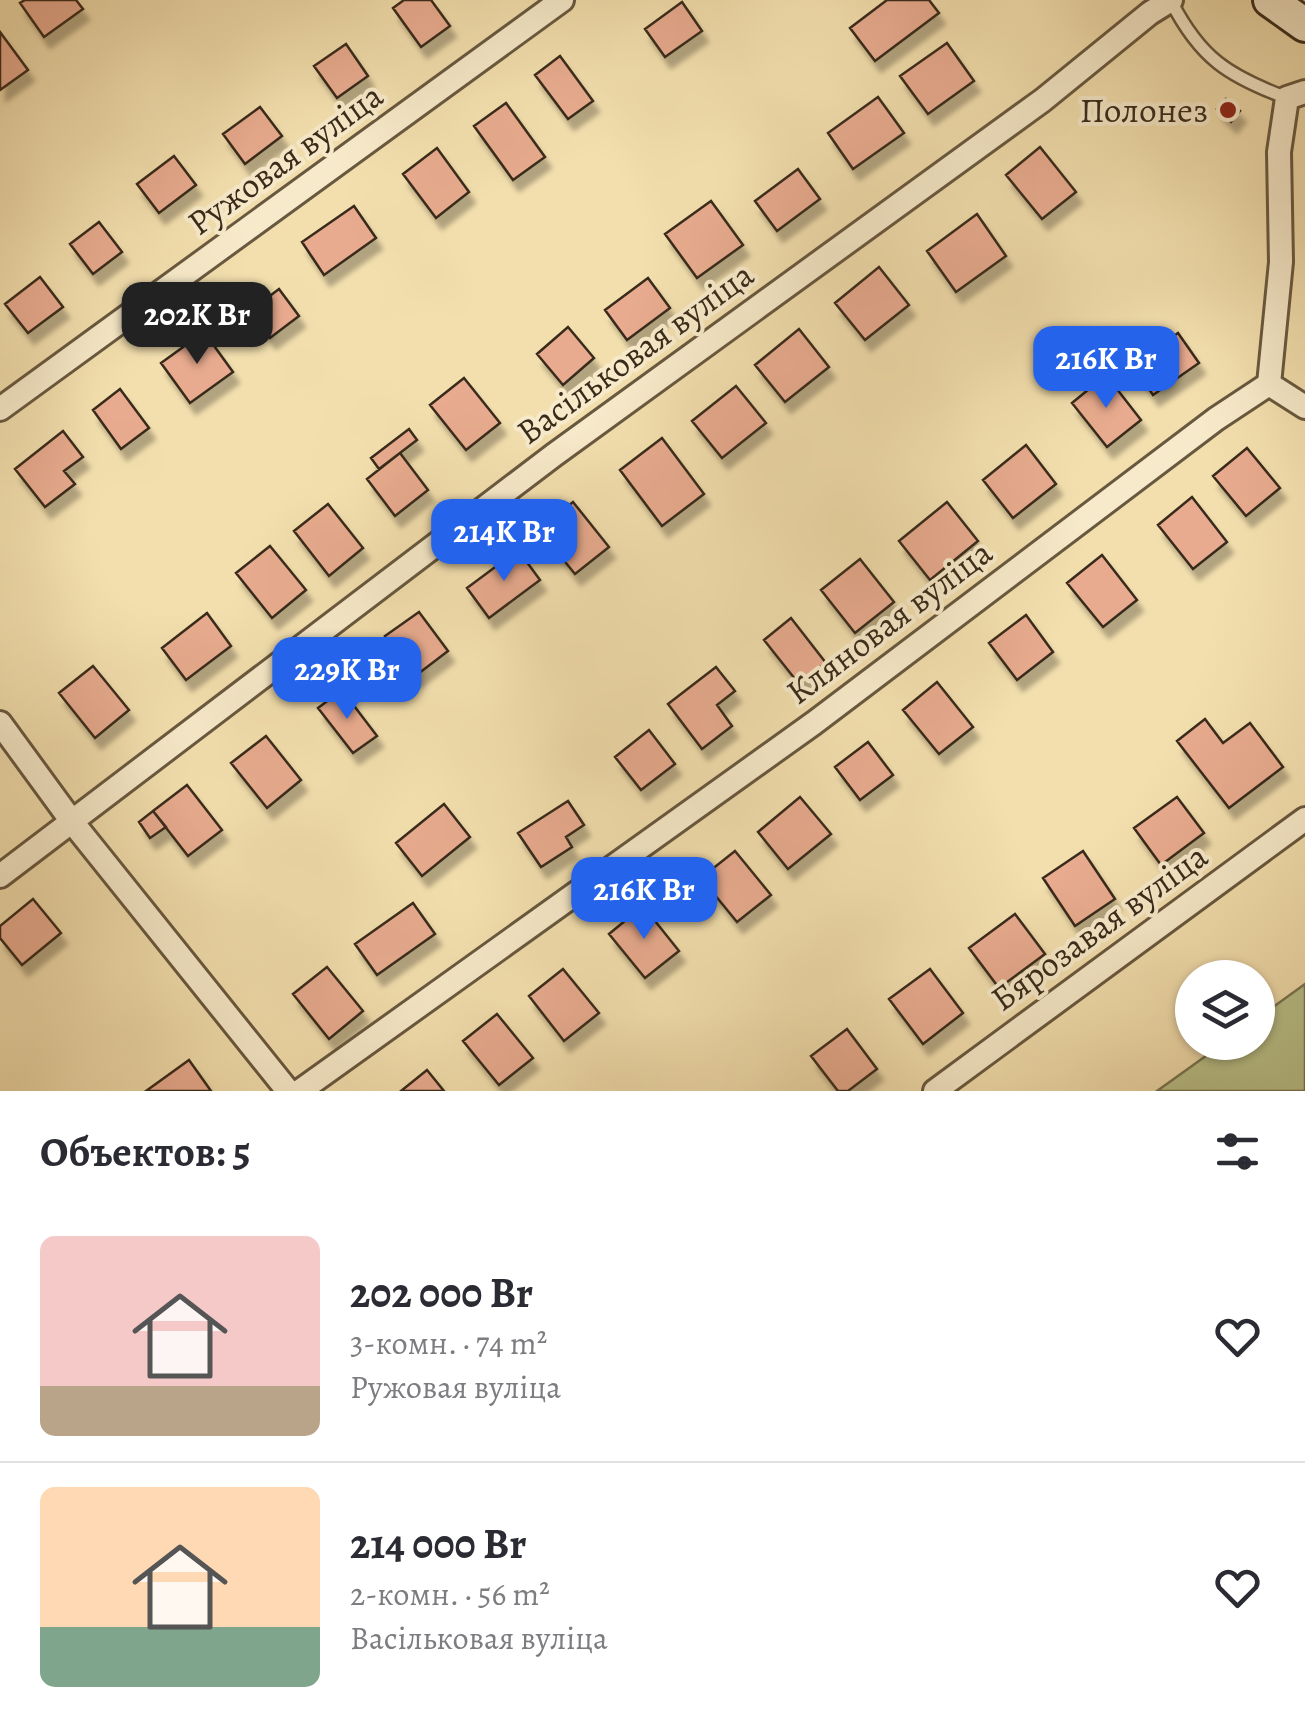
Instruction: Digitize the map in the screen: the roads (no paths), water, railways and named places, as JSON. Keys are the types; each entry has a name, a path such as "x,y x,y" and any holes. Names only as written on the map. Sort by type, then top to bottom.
{"main road":[{"path":"1270,0 1305,25"}],"street":[{"name":"Ружовая вуліца","path":"0,409 562,0"},
{"name":"Васільковая вуліца","path":"0,876 554,454 1043,100 1150,12 1171,0"},
{"path":"1296,95 1278,152 1280,262 1268,384 1305,408"},
{"name":"Кляновая вуліца","path":"300,1091 814,723 1216,419 1268,384"},
{"path":"0,723 73,822 288,1091"},
{"name":"Бярозавая вуліца","path":"936,1091 1305,818"}],"lane":[{"path":"1171,0 1187,32 1210,59 1242,81 1296,95"}],"place":[{"name":"Полонез","path":"1228,110"}]}
